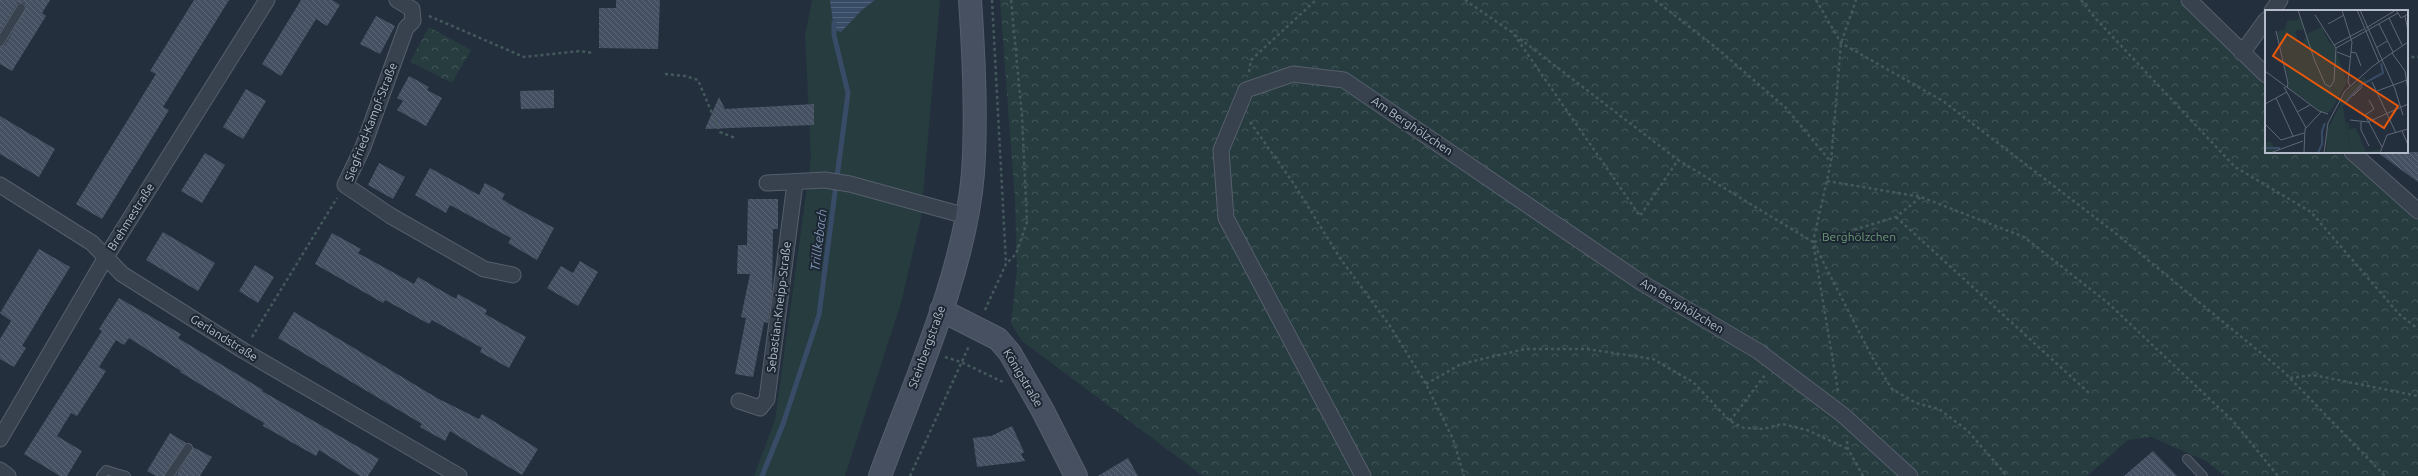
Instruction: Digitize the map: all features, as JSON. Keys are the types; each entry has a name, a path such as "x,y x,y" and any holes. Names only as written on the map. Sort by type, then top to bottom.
{"main road":[{"name":"Steinbergstraße","path":"880,476 941,310 966,216 973,173 974,101 970,0"},
{"name":"Königstraße","path":"941,310 998,339 1010,353 1043,411 1076,476"}],"street":[{"name":"Brehmestraße","path":"0,438 106,257 267,0"},
{"path":"397,0 412,9"},
{"path":"2189,0 2265,74"},
{"path":"2273,10 2280,0"},
{"name":"Siegfried-Kampf-Straße","path":"412,9 413,21 406,28 363,147 345,185 391,216 484,269 513,275"},
{"path":"2242,53 2265,21"},
{"name":"Am Berghölzchen","path":"1246,90 1293,74 1344,80 1642,283 1758,351 1843,415 1910,476"},
{"path":"1246,90 1238,105 1221,150 1226,218 1363,476"},
{"path":"2353,153 2418,211"},
{"path":"767,183 795,183 825,180 850,184 966,216"},
{"name":"Sebastian-Kneipp-Straße","path":"739,401 760,408 767,400 795,183"},
{"name":"Gerlandstraße","path":"0,185 92,243 122,274 244,351 460,476"},
{"path":"0,470 8,476"}],"lane":[{"path":"0,42 21,8"},
{"path":"169,476 188,448"},
{"path":"2187,459 2203,476"},
{"path":"100,476 106,470 126,476"}],"path":[{"path":"992,0 1006,264"},
{"path":"910,476 1006,264 1016,254 1027,222 1022,116 1010,0"},
{"path":"1246,90 1250,60 1316,0"},
{"path":"1465,0 1513,33 1678,160 1813,242 1872,357 1892,389 1916,402 1939,409 1968,431 2007,476"},
{"path":"1655,0 1719,50 1786,108 1831,162"},
{"path":"1816,0 1841,43 1943,101 2114,232 2290,378 2385,476"},
{"path":"1838,386 1813,242 1831,162 1841,43 1856,0"},
{"path":"2081,0 2096,19 2235,167 2311,212 2399,314 2418,328"},
{"path":"412,9 524,57 580,51 592,53"},
{"path":"1513,33 1640,216 1678,160"},
{"path":"2408,58 2409,57 2418,57"},
{"path":"665,74 685,76 698,80 720,132 736,138"},
{"path":"1238,105 1294,184 1340,258 1390,326 1426,384 1453,439 1464,476"},
{"path":"1827,181 1921,197 2024,237 2108,303 2233,421 2278,476"},
{"path":"244,351 345,185"},
{"path":"1813,242 1896,217 1921,197"},
{"path":"1896,217 2090,394"},
{"path":"1426,384 1461,364 1525,349 1587,349 1653,358 1693,382 1730,421 1744,428 1763,429 1782,424 1807,430 1848,449"},
{"path":"926,351 961,362 1009,385"},
{"path":"1730,421 1774,364"},
{"path":"2290,378 2313,375 2418,396"}],"green space":[{"path":"812,0 940,0 921,218 901,303 845,476 754,476 775,420 811,158 805,36"},
{"name":"Berghölzchen","path":"1000,0 2179,0 2265,83 2265,153 2342,153 2418,220 2418,476 2225,476 2206,461 2151,437 2128,440 2087,476 1203,476 1022,341 1011,323 1017,270 1015,201"},
{"path":"429,27 471,50 452,83 410,62"}],"water":[{"path":"830,0 875,0 862,10 841,32 834,30"}],"building":[{"path":"0,0 50,0 42,13 46,16 12,71 0,64 0,47 5,45 26,8 24,3 18,3 0,32"},
{"path":"194,0 229,0 163,107 169,110 102,219 76,204 156,74 150,71"},
{"path":"301,0 332,0 340,5 327,26 316,19 281,76 262,64"},
{"path":"616,0 660,0 658,49 599,48 599,8 616,8"},
{"path":"376,16 395,26 380,54 360,44"},
{"path":"409,76 429,87 427,90 442,98 426,126 397,110 403,101 397,98"},
{"path":"246,89 266,101 243,139 223,127"},
{"path":"554,90 554,108 521,109 520,91"},
{"path":"719,97 725,109 814,104 814,125 705,129"},
{"path":"0,116 55,149 39,177 0,154"},
{"path":"2418,152 2418,182 2378,153"},
{"path":"205,153 225,165 202,203 181,191"},
{"path":"379,163 405,177 393,199 368,185"},
{"path":"430,168 479,195 485,183 505,194 502,199 511,205 554,228 537,260 508,243 511,238 450,205 446,213 415,195"},
{"path":"748,199 778,199 778,229 773,229 772,294 768,323 764,322 753,377 735,374 746,318 741,317 750,274 737,274 738,245 747,245"},
{"path":"163,232 215,263 198,291 146,260"},
{"path":"332,233 361,249 358,253 414,284 418,277 456,299 458,294 487,310 485,314 526,337 509,368 480,352 482,348 432,320 429,324 385,300 383,303 315,264"},
{"path":"39,249 70,267 22,346 26,348 14,367 0,359 0,339 11,321 0,313"},
{"path":"580,261 598,272 578,306 547,288 561,266 573,273"},
{"path":"255,265 274,277 258,303 239,291"},
{"path":"119,298 181,334 178,338 263,390 262,391 379,459 368,476 360,476 319,450 316,456 263,426 264,423 180,372 181,371 129,338 124,345 116,340 99,367 106,371 77,416 71,413 57,436 82,451 67,476 60,476 24,454 102,331 99,329"},
{"path":"294,312 437,398 479,419 482,414 538,449 522,475 450,431 445,441 420,427 422,424 278,338"},
{"path":"1012,426 1024,452 1021,454 1025,461 977,467 973,438 991,436"},
{"path":"170,433 186,443 164,476 156,476 147,471"},
{"path":"193,447 212,457 200,476 176,476"},
{"path":"2153,451 2177,476 2124,476"},
{"path":"1128,458 1138,476 1098,476"}],"waterway":[{"name":"Trillkebach","path":"762,476 783,424 819,315 848,93 834,35 834,23"}]}
